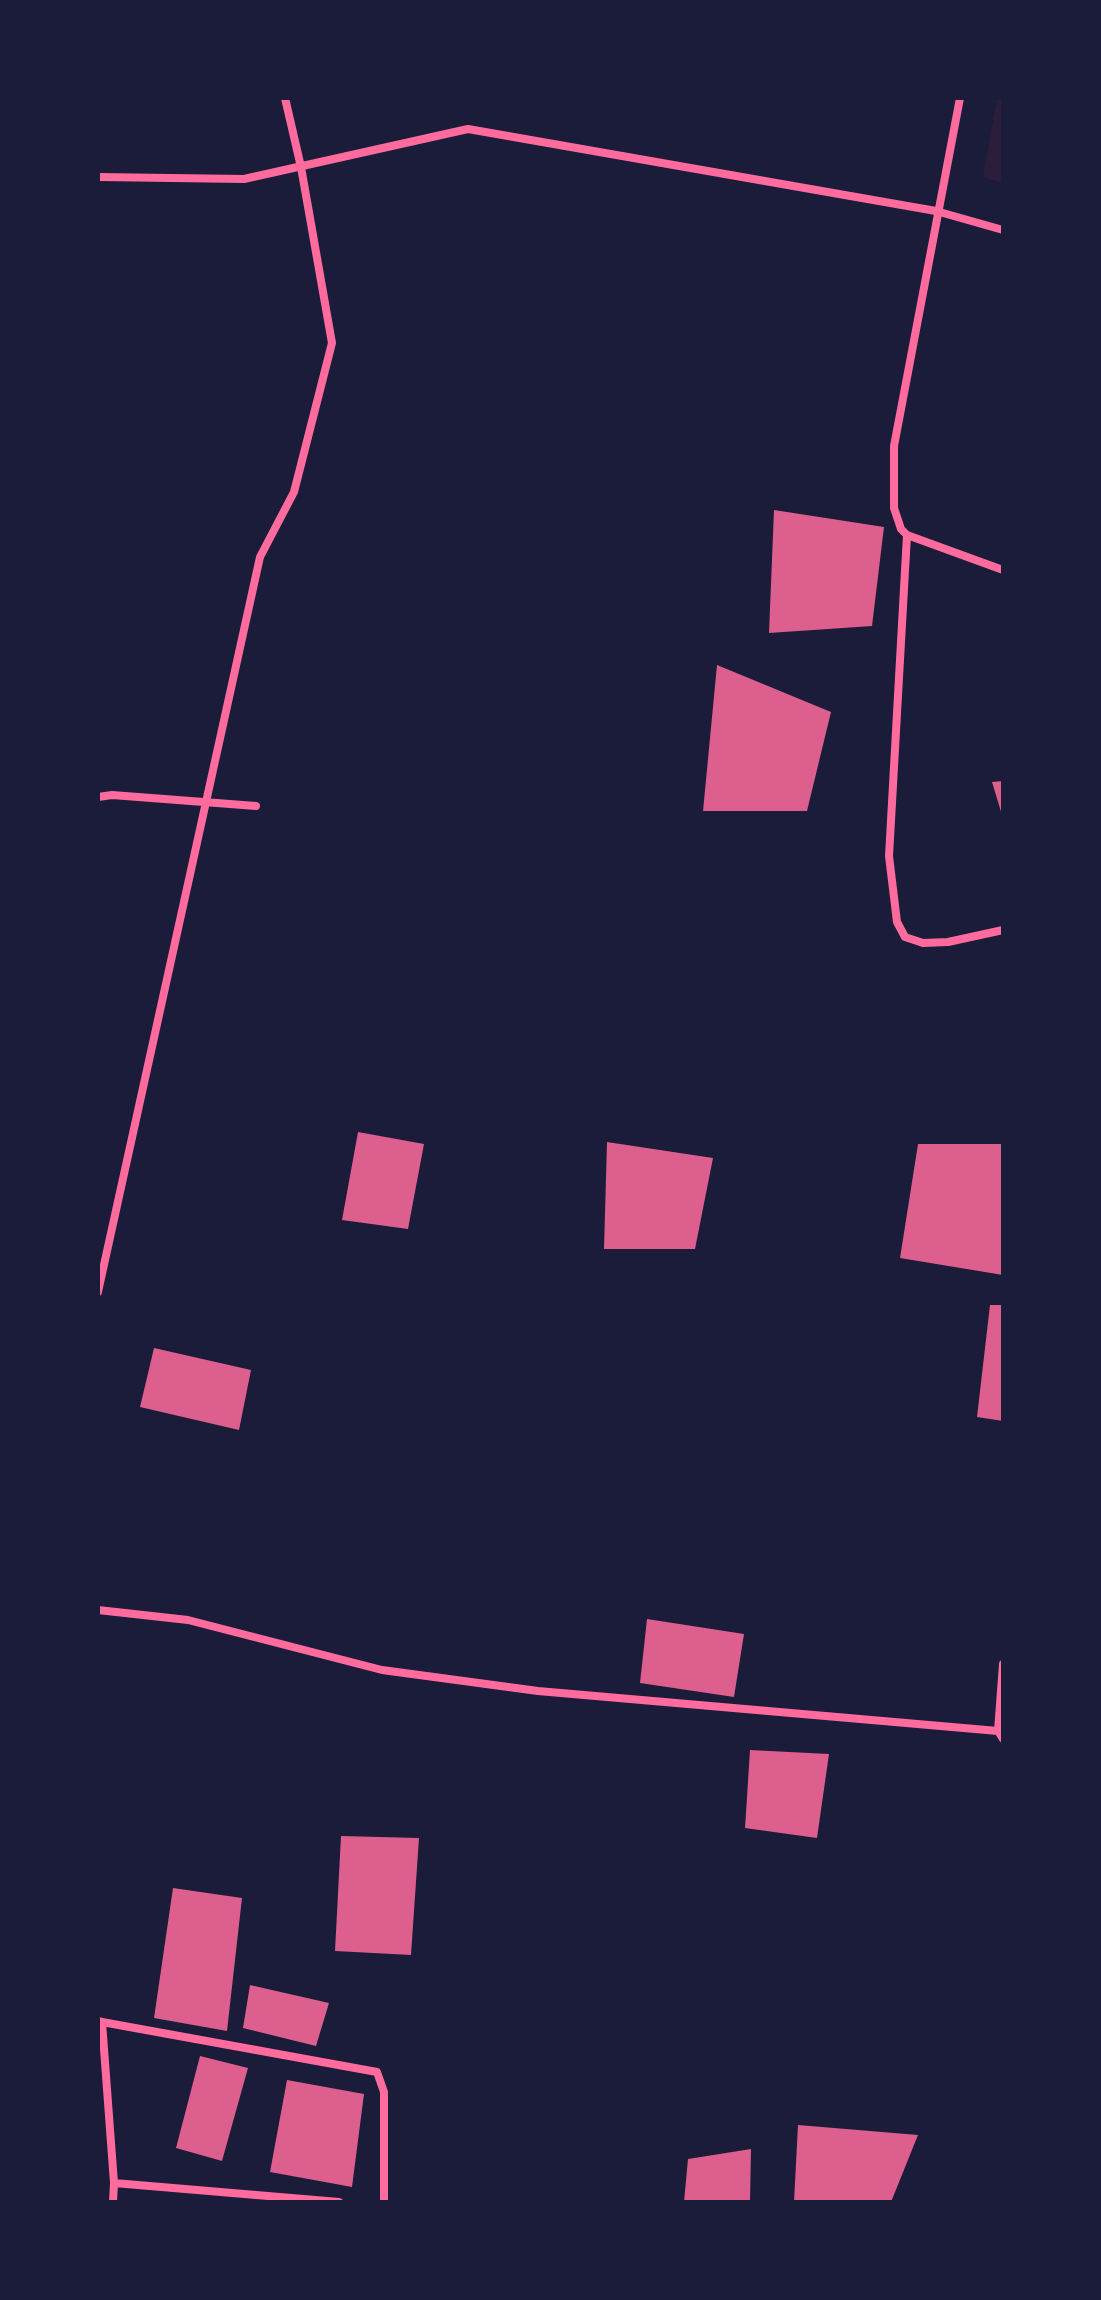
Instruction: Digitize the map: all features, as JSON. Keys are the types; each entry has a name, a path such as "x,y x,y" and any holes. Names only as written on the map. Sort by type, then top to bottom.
{"street":[{"path":"98,1292 260,557 294,492 332,343 301,167 285,98"},
{"path":"960,98 936,211 894,446 894,508 901,529 907,535 1003,570"},
{"path":"98,177 244,179 468,129 936,211 1003,230"},
{"path":"907,535 889,856 897,922 905,937 923,943 948,942 1003,930"},
{"path":"98,797 112,795 256,806"},
{"path":"98,1610 188,1620 398,1673 538,1691 1000,1735 1003,1664"},
{"path":"113,2202 100,2021 377,2072 384,2092 384,2202"},
{"path":"114,2183 339,2202"}],"shaded area":[{"path":"997,98 1003,98 1003,183 983,177"}],"building":[{"path":"774,510 884,527 872,626 769,633"},
{"path":"717,665 831,712 807,811 703,811"},
{"path":"1003,781 1003,815 1002,815 992,782"},
{"path":"358,1132 424,1144 408,1229 342,1220"},
{"path":"607,1142 713,1158 695,1249 604,1249"},
{"path":"918,1144 1003,1144 1003,1275 900,1258"},
{"path":"990,1305 1003,1305 1003,1421 977,1417"},
{"path":"154,1348 251,1370 239,1430 140,1407"},
{"path":"647,1619 744,1634 734,1697 640,1683"},
{"path":"750,1750 829,1754 817,1838 745,1828"},
{"path":"341,1836 419,1838 411,1955 335,1951"},
{"path":"173,1888 242,1898 227,2031 154,2018"},
{"path":"250,1985 329,2003 316,2046 243,2028"},
{"path":"200,2056 248,2068 222,2161 176,2148"},
{"path":"287,2080 364,2094 352,2187 270,2172"},
{"path":"798,2125 918,2135 891,2202 794,2202"},
{"path":"751,2149 750,2202 684,2202 688,2159"}]}
